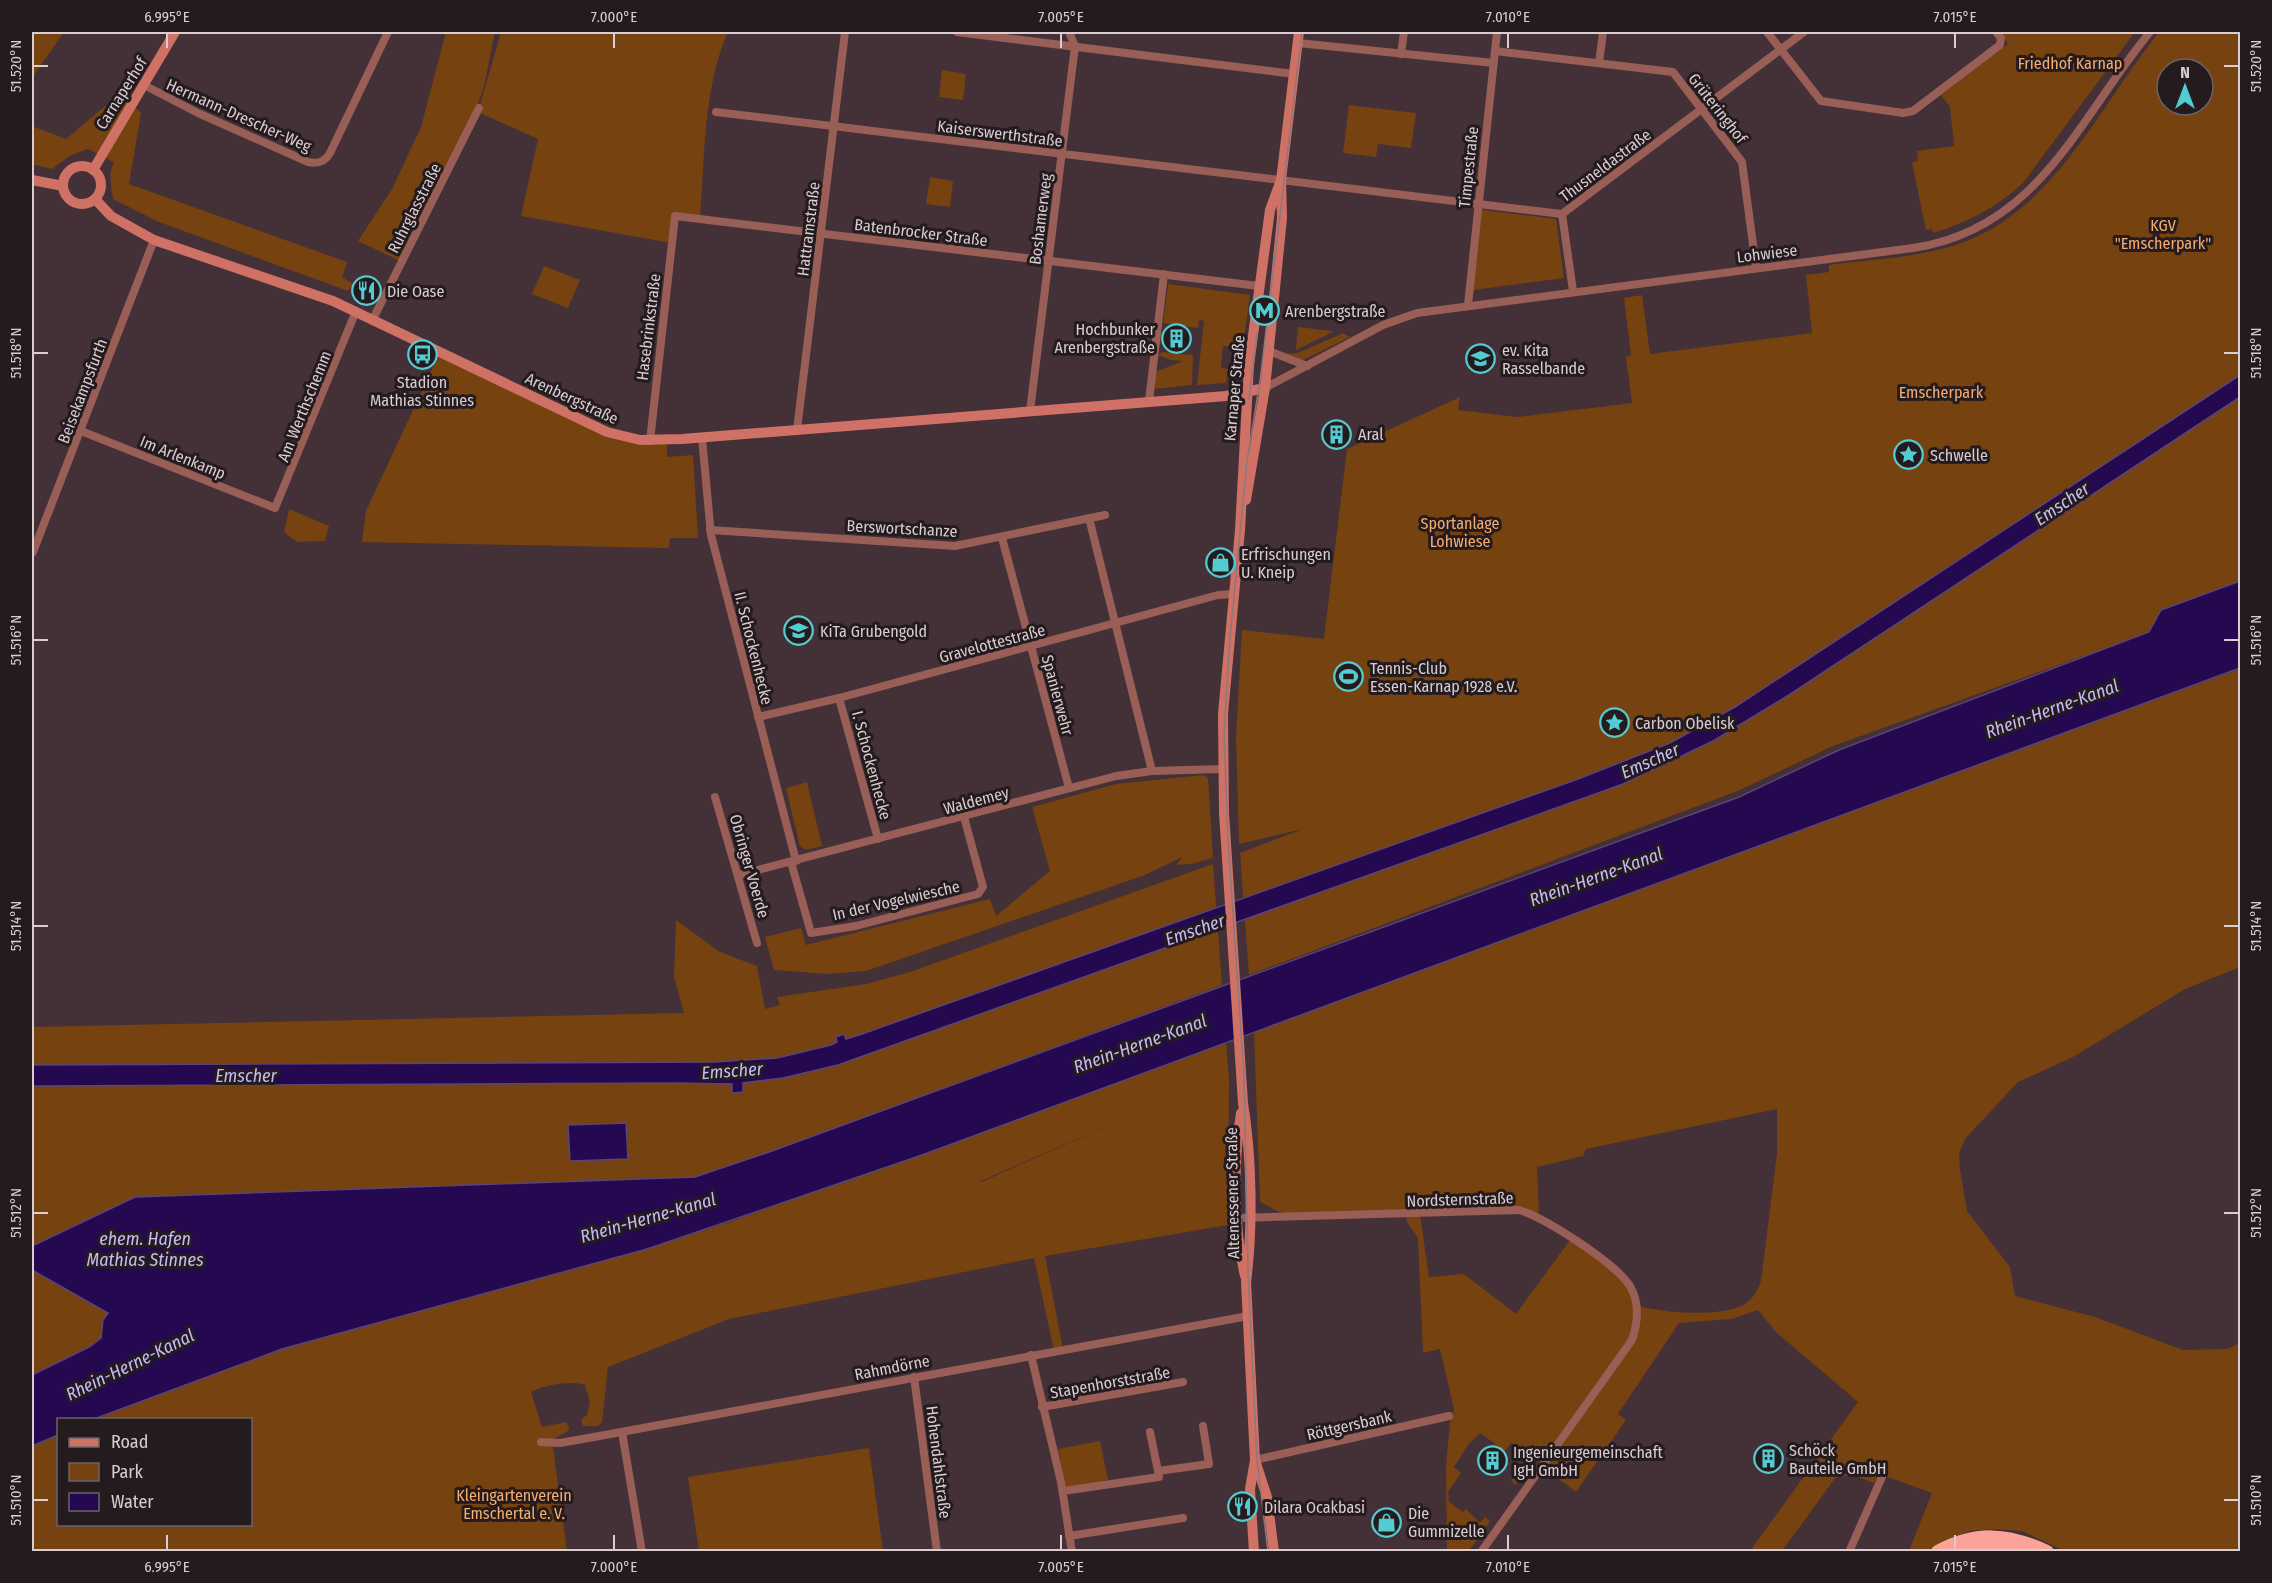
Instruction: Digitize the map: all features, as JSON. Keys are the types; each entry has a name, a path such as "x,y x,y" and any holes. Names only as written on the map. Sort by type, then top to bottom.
{"highway":[{"path":"1938,1551 1970,1538 1986,1536 2017,1540 2047,1551"},
{"path":"1964,1551 1988,1548 2014,1551"}],"main road":[{"name":"Carnaperhof","path":"93,170 175,32"},
{"name":"Karnaper Straße","path":"1240,530 1265,388 1282,218 1281,180 1299,37"},
{"path":"84,167 93,170 101,184 95,199 85,204 75,203 66,196 63,186 66,176 73,169 84,167"},
{"path":"32,180 63,186"},
{"name":"Karnaper Straße","path":"1226,841 1222,714 1240,530 1248,393 1259,286 1270,210 1281,180"},
{"name":"Arenbergstraße","path":"95,199 111,216 154,240 309,291 356,311 607,432 629,439 650,441 702,438 1248,393 1265,388"},
{"name":"Altenessener Straße","path":"1226,841 1243,1103 1248,1135 1250,1256 1246,1282"},
{"name":"Altenessener Straße","path":"1243,1103 1237,1141 1238,1218 1240,1253 1246,1282 1255,1460 1250,1489 1254,1551"},
{"name":"Altenessener Straße","path":"1255,1460 1267,1497 1274,1551"}],"street":[{"name":"Hermann-Drescher-Weg","path":"144,84 198,113 308,162 317,163 327,158 330,153 388,32"},
{"name":"Hattramstraße","path":"797,430 845,32"},
{"path":"957,32 1294,74"},
{"path":"1069,32 1075,46"},
{"path":"1401,54 1404,32"},
{"name":"Timpestraße","path":"1468,305 1497,32"},
{"path":"1599,63 1602,32"},
{"path":"1767,32 1821,101 1903,113 1909,113 1933,97 2001,41 1996,32"},
{"name":"Thusneldastraße","path":"1281,180 1562,214 1804,32"},
{"name":"Lohwiese","path":"1265,388 1396,319 1417,313 1930,245 1957,238 1987,225 2033,188 2150,32"},
{"path":"1299,37 1401,54 1494,63"},
{"name":"Boshamerweg","path":"1030,411 1075,46"},
{"name":"Grüteringhof","path":"1495,51 1673,72 1742,162 1756,267"},
{"name":"Ruhrglasstraße","path":"372,319 479,108"},
{"name":"Kaiserswerthstraße","path":"716,112 1281,180"},
{"path":"1562,214 1573,291"},
{"name":"Batenbrocker Straße","path":"675,216 1259,286"},
{"name":"Hasebrinkstraße","path":"650,441 675,216"},
{"name":"Beisekampsfurth","path":"33,552 154,240"},
{"path":"1149,401 1164,274"},
{"name":"Am Werthschemm","path":"276,508 356,311"},
{"path":"1269,351 1307,366"},
{"name":"Im Arlenkamp","path":"81,431 276,508"},
{"name":"II. Schockenhecke","path":"702,438 710,530 793,862"},
{"name":"Berswortschanze","path":"710,530 955,546 1105,515"},
{"path":"1089,518 1152,771"},
{"name":"Spanierwehr","path":"1002,538 1069,789"},
{"name":"Gravelottestraße","path":"758,717 839,698 1218,595 1233,594"},
{"name":"I. Schockenhecke","path":"839,698 878,839"},
{"name":"Waldemey","path":"739,876 1116,776 1152,771 1222,769"},
{"name":"Obringer Voerde","path":"715,797 757,943"},
{"name":"In der Vogelwiesche","path":"793,862 811,933 856,926 978,894 983,886 964,817"},
{"name":"Nordsternstraße","path":"1238,1218 1294,1219 1469,1210 1519,1210 1544,1220 1616,1270 1629,1286 1638,1317 1632,1340 1481,1551"},
{"name":"Rahmdörne","path":"541,1442 560,1443 622,1432 1248,1316"},
{"name":"Stapenhorststraße","path":"1032,1355 1042,1407 1063,1491 1072,1551"},
{"name":"Hohendahlstraße","path":"914,1377 937,1551"},
{"name":"Stapenhorststraße","path":"1042,1407 1183,1383"},
{"name":"Röttgersbank","path":"1255,1460 1449,1416"},
{"path":"1158,1471 1209,1464 1203,1426"},
{"path":"622,1432 642,1551"},
{"path":"1063,1491 1159,1477 1150,1432"},
{"path":"1849,1551 1882,1477"},
{"path":"1069,1536 1183,1518"}],"green space":[{"path":"32,32 64,32 32,78"},
{"path":"446,32 495,32 484,87 476,109 400,261 358,241 392,189 421,127"},
{"path":"501,32 728,32 709,99 700,219 675,215 671,243 521,216 538,139 478,112"},
{"name":"Friedhof Karnap","path":"2000,32 2135,32 2023,183 1981,213 1933,233 1932,229 1926,230 1912,163 1918,160 1917,151 1954,146 1950,107 1941,95 2008,44"},
{"path":"2159,32 2240,32 2240,581 2161,610 2150,632 1833,746 1740,790 1249,975 1240,853 1303,829 1239,844 1236,736 1242,630 1324,639 1347,449 1460,397 1458,410 1517,417 1632,403 1626,357 1631,355 1624,298 1642,295 1650,354 1812,333 1806,275 1829,272 1829,265 1931,252 1964,242 1996,226 2024,205 2050,180 2096,121"},
{"path":"942,70 966,74 963,100 939,97"},
{"path":"116,97 125,97 141,113 129,184 347,262 342,277 353,284 348,291 159,222 113,199 111,175 114,162 88,149 71,155 52,169 32,164 32,126 66,139"},
{"path":"1349,105 1416,113 1411,148 1378,144 1376,157 1343,153"},
{"path":"930,177 953,181 950,207 926,204"},
{"path":"1482,210 1556,219 1564,278 1473,290"},
{"path":"544,266 580,280 568,308 532,294"},
{"path":"1168,284 1250,295 1242,355 1233,355 1234,346 1223,346 1221,368 1228,369 1226,383 1197,385 1204,321 1199,320 1198,328 1163,323"},
{"path":"1298,327 1332,331 1333,332 1296,350"},
{"path":"1343,333 1350,337 1303,360 1284,354 1298,353"},
{"path":"1162,352 1193,355 1192,385 1154,389 1155,372 1183,361 1170,360 1158,355"},
{"path":"442,354 607,432 667,440 667,457 693,455 698,538 670,538 669,548 362,542 366,511 433,367"},
{"path":"289,509 329,526 325,541 297,542 284,532"},
{"path":"2240,669 2240,967 2185,989 2073,1057 2018,1082 1965,1139 1959,1153 1967,1211 2010,1267 2015,1296 2095,1317 2183,1350 2227,1349 2240,1343 2240,1551 2065,1551 2022,1531 1994,1529 1970,1531 1946,1540 1928,1551 1909,1551 1932,1493 1879,1474 1874,1483 1853,1475 1836,1477 1782,1551 1756,1551 1752,1548 1858,1402 1776,1332 1758,1310 1731,1319 1679,1323 1618,1414 1626,1420 1576,1492 1544,1468 1626,1353 1638,1306 1676,1312 1718,1312 1741,1306 1754,1296 1761,1281 1777,1153 1777,1109 1586,1149 1583,1156 1537,1167 1539,1215 1531,1212 1295,1217 1260,1202 1254,1031"},
{"path":"1204,775 1208,778 1213,858 1177,865 1182,857 1145,875 866,971 827,974 774,970 765,937 801,928 806,945 990,899 996,916 1050,871 1032,807 1116,784"},
{"path":"807,782 822,846 806,850 800,846 786,788"},
{"path":"1213,864 1222,985 772,1151 695,1177 135,1197 32,1246 32,1027 684,1013 674,977 676,920 720,952 757,966 765,1009 780,1005 777,997 866,984 910,972"},
{"name":"Kleingartenverein Emschertal e. V.","path":"1226,1042 1229,1080 1228,1225 1045,1256 1063,1349 1054,1351 1034,1258 729,1319 608,1367 602,1422 598,1426 583,1426 581,1420 587,1415 590,1402 585,1385 565,1383 536,1389 531,1392 542,1427 566,1422 569,1427 568,1431 552,1440 567,1551 32,1551 32,1447 57,1435 57,1526 252,1526 252,1418 98,1418 283,1349 647,1249 733,1221","holes":["1137,1113 981,1182 981,1181"]},
{"path":"1420,1214 1429,1277 1464,1274 1516,1314 1570,1240 1615,1272 1628,1286 1635,1305 1631,1340 1546,1458 1539,1453 1516,1485 1511,1481 1529,1455 1511,1443 1505,1451 1480,1433 1468,1445 1454,1467 1461,1473 1448,1492 1449,1502 1463,1512 1466,1509 1480,1523 1485,1517 1490,1521 1469,1551 1447,1551 1446,1466 1450,1422 1454,1409 1440,1349 1423,1353 1418,1238 1407,1222 1406,1215"},
{"path":"32,1270 108,1313 103,1320 101,1338 90,1347 32,1374"},
{"path":"1100,1441 1108,1480 1066,1488 1058,1449"},
{"path":"869,1448 883,1551 699,1551 688,1477"}],"water":[{"name":"Emscher","path":"2240,375 2240,397 1789,695 1713,741 1623,784 838,1065 783,1078 743,1083 743,1092 732,1093 732,1084 675,1083 32,1086 32,1065 715,1062 777,1058 831,1045 837,1042 836,1037 844,1034 846,1039 862,1034 1578,779 1670,743 1735,707"},
{"path":"2240,581 2240,668 922,1155 647,1249 282,1349 97,1418 57,1418 57,1435 32,1446 32,1375 89,1347 101,1338 103,1320 108,1313 32,1270 32,1246 135,1197 695,1177 772,1151 1739,797 1839,750 2149,632 2161,610"},
{"path":"626,1123 628,1159 570,1161 568,1125"}],"tram line":[{"path":"1268,1552 1257,1460 1248,1271 1244,1075 1228,840 1224,733 1230,637 1247,461 1260,381 1302,32"},
{"path":"1249,399 1257,334"}],"place":[{"name":"Die Oase","path":"366,291"},
{"name":"Arenbergstraße","path":"1264,311"},
{"name":"Hochbunker Arenbergstraße","path":"1176,338"},
{"name":"Stadion Mathias Stinnes","path":"422,354"},
{"name":"ev. Kita Rasselbande","path":"1481,359"},
{"name":"Aral","path":"1337,434"},
{"name":"Schwelle","path":"1909,455"},
{"name":"Erfrischungen U. Kneip","path":"1220,563"},
{"name":"KiTa Grubengold","path":"799,631"},
{"name":"Tennis-Club Essen-Karnap 1928 e.V.","path":"1349,677"},
{"name":"Carbon Obelisk","path":"1614,723"},
{"name":"Schöck Bauteile GmbH","path":"1768,1459"},
{"name":"Ingenieurgemeinschaft IgH GmbH","path":"1492,1461"},
{"name":"Dilara Ocakbasi","path":"1243,1507"},
{"name":"Die Gummizelle","path":"1387,1522"}],"park label":[{"name":"KGV \"Emscherpark\"","path":"2163,234"},
{"name":"Emscherpark","path":"1941,392"},
{"name":"Sportanlage Lohwiese","path":"1460,532"}],"water label":[{"name":"Rhein-Herne-Kanal","path":"2052,709"},
{"name":"Rhein-Herne-Kanal","path":"1596,877"},
{"name":"Rhein-Herne-Kanal","path":"1140,1044"},
{"name":"Rhein-Herne-Kanal","path":"648,1218"},
{"name":"ehem. Hafen Mathias Stinnes","path":"145,1249"},
{"name":"Rhein-Herne-Kanal","path":"130,1365"}]}
